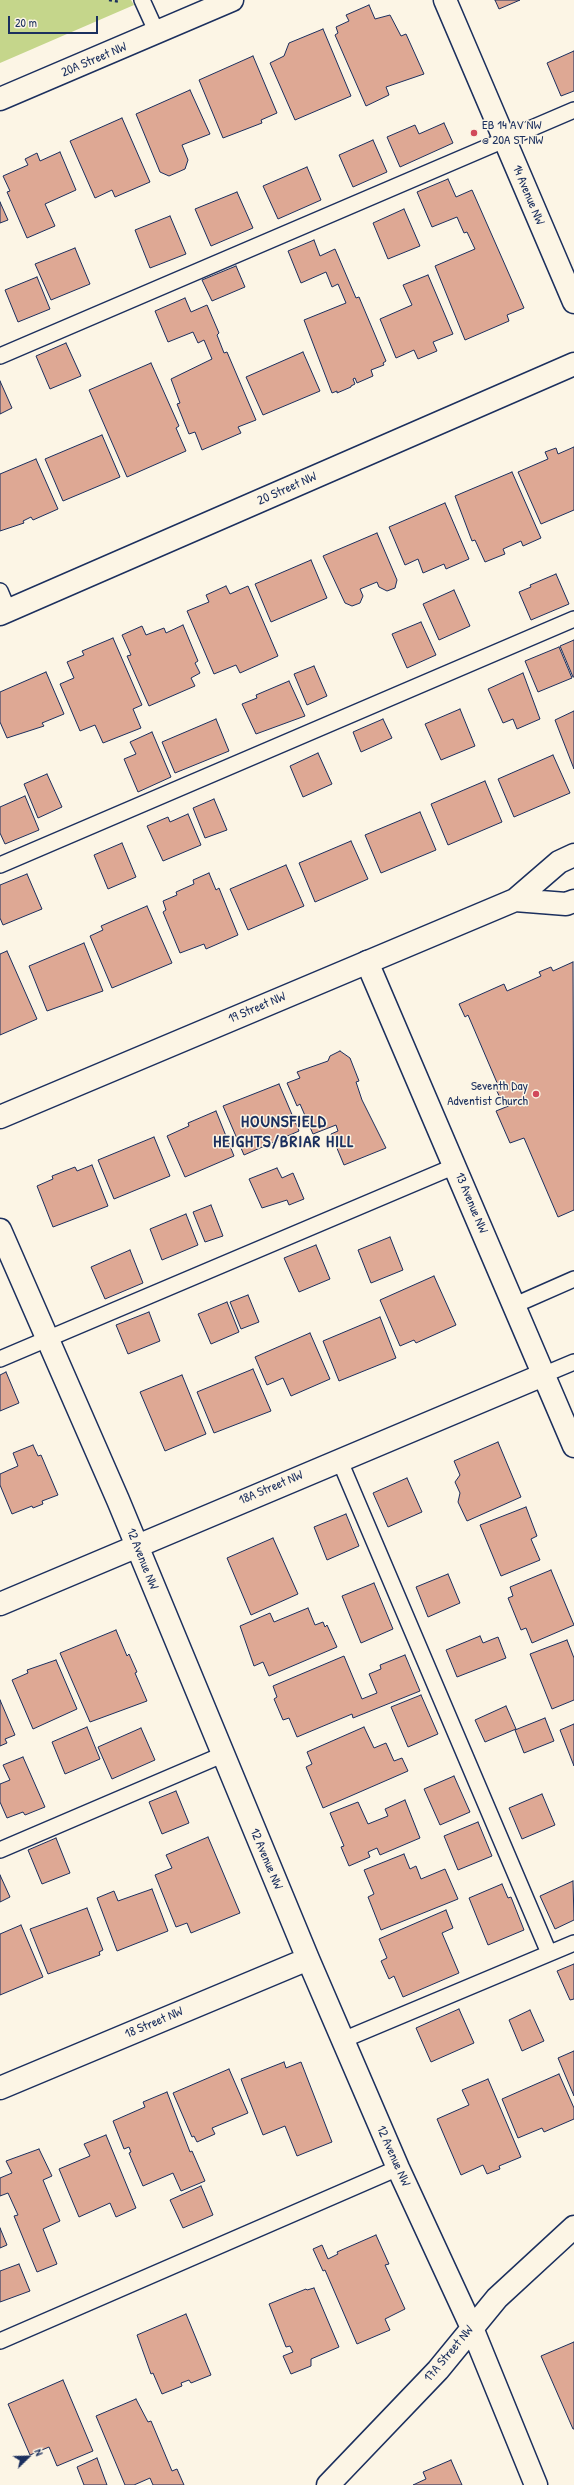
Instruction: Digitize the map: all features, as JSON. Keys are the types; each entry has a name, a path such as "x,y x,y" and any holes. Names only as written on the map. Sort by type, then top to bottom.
{"street":[{"name":"20A Street NW","path":"0,99 232,0"},
{"name":"14 Avenue NW","path":"445,0 574,302"},
{"name":"20 Street NW","path":"3,605 574,364"},
{"name":"19 Street NW","path":"0,1117 515,900 559,862 574,855"},
{"name":"19 Street NW","path":"515,900 566,904 574,901"},
{"name":"13 Avenue NW","path":"367,962 574,1446"},
{"name":"12 Avenue NW","path":"0,1230 137,1546 222,1755 308,1959 398,2168 472,2328 536,2485"},
{"name":"18A Street NW","path":"0,1604 339,1459 543,1375"},
{"name":"18 Street NW","path":"0,2088 308,1959"},
{"name":"17A Street NW","path":"328,2485 438,2370 497,2298 574,2227"}],"lane":[{"path":"142,0 156,33"},
{"path":"0,356 574,110"},
{"path":"0,865 574,619"},
{"path":"0,1359 455,1166"},
{"path":"515,1305 574,1279"},
{"path":"543,1375 574,1362"},
{"path":"339,1459 549,1953"},
{"path":"0,1850 222,1755"},
{"path":"344,2040 574,1943"},
{"path":"0,2341 398,2168"}],"green space":[{"path":"0,0 131,0 134,5 0,63"}],"building":[{"path":"495,0 520,0 499,9"},
{"path":"369,5 375,19 390,15 401,36 406,34 424,74 386,87 389,95 366,106 335,35 338,33 336,27 349,21 346,15"},
{"path":"323,29 351,96 295,120 270,63 284,56 289,43"},
{"path":"574,51 574,91 561,96 547,63"},
{"path":"253,56 277,113 261,120 262,123 223,138 199,80"},
{"path":"190,90 210,134 182,145 188,160 185,169 169,176 160,172 136,114"},
{"path":"122,118 150,182 115,197 112,190 95,198 70,141"},
{"path":"444,123 453,143 400,167 387,137 415,125 419,134"},
{"path":"373,140 387,172 353,187 339,155"},
{"path":"60,152 76,190 45,204 55,226 27,238 7,192 10,191 3,176 28,165 25,159 37,153 40,161"},
{"path":"307,167 321,200 278,219 263,186"},
{"path":"448,179 456,197 472,190 524,308 507,315 509,321 465,340 435,266 475,249 467,232 464,233 457,217 432,227 417,192"},
{"path":"237,192 253,228 211,246 195,209"},
{"path":"0,202 8,220 0,223"},
{"path":"404,209 420,246 388,259 373,223"},
{"path":"170,216 186,254 150,268 135,230"},
{"path":"314,240 320,256 335,249 356,298 359,297 386,361 383,363 384,365 371,370 373,376 357,383 355,378 353,379 355,384 337,393 337,391 332,393 304,320 346,303 338,284 332,287 326,272 301,283 288,251"},
{"path":"75,248 90,284 51,300 35,264"},
{"path":"236,266 245,287 212,301 202,280"},
{"path":"428,275 453,334 433,342 437,351 418,359 414,350 396,358 380,319 412,305 403,285"},
{"path":"37,277 50,309 18,322 5,290"},
{"path":"185,298 191,312 207,305 219,333 217,335 224,353 227,352 256,420 238,427 241,433 202,450 195,432 189,434 177,404 180,403 171,379 212,359 204,340 198,343 193,332 168,342 155,311"},
{"path":"66,343 81,376 50,389 36,356"},
{"path":"303,352 320,391 263,415 246,377"},
{"path":"151,363 179,426 176,428 186,451 127,477 89,390"},
{"path":"0,381 12,408 0,414"},
{"path":"102,435 120,477 63,501 45,459"},
{"path":"574,447 574,510 541,524 518,472 548,459 545,452 556,448 558,454"},
{"path":"36,459 58,509 33,520 31,517 23,521 24,523 0,531 0,474"},
{"path":"512,472 541,538 523,546 521,541 503,549 505,554 485,562 475,540 472,541 455,496"},
{"path":"445,503 469,559 446,569 444,564 423,573 418,559 405,565 389,527"},
{"path":"377,533 397,580 395,588 387,591 379,587 377,582 360,589 363,596 360,603 352,606 345,603 323,556"},
{"path":"311,560 327,598 271,622 255,584"},
{"path":"556,574 569,604 531,620 519,592 531,587 530,585"},
{"path":"226,586 230,594 248,586 278,656 240,673 236,665 214,674 187,611 209,602 206,595"},
{"path":"454,590 470,626 439,640 423,604"},
{"path":"421,622 436,655 407,668 392,634"},
{"path":"183,625 198,661 195,663 200,673 191,678 195,686 149,706 127,656 131,655 122,635 142,626 146,635 164,628 166,633"},
{"path":"113,638 142,705 133,709 141,728 103,743 95,725 80,731 60,684 74,678 67,662 84,655 82,651"},
{"path":"574,640 574,677 573,677 560,646"},
{"path":"559,647 572,678 538,692 525,661"},
{"path":"314,666 327,696 307,705 294,674"},
{"path":"46,672 64,714 42,723 44,726 7,738 0,722 0,692"},
{"path":"523,673 540,719 517,729 513,719 503,723 488,689"},
{"path":"289,681 305,716 256,734 242,704 257,698 256,695"},
{"path":"460,709 475,746 441,760 425,724"},
{"path":"574,711 574,769 555,720"},
{"path":"216,719 229,751 175,773 162,742"},
{"path":"383,719 392,738 361,752 353,732"},
{"path":"152,732 171,777 138,792 124,759 136,754 130,742"},
{"path":"318,753 332,784 303,797 290,766"},
{"path":"553,755 570,793 514,817 498,779"},
{"path":"47,774 62,807 38,818 24,784"},
{"path":"485,781 502,822 448,845 431,804"},
{"path":"25,796 39,830 5,844 0,833 0,807"},
{"path":"214,799 227,830 205,838 193,808"},
{"path":"420,812 436,850 381,873 365,835"},
{"path":"188,814 201,845 163,861 147,826 168,817 170,822"},
{"path":"351,841 368,879 315,902 299,863"},
{"path":"122,843 136,877 108,889 94,855"},
{"path":"286,865 304,906 248,930 230,889"},
{"path":"209,873 216,890 219,888 238,935 206,949 204,944 180,953 163,912 166,910 163,901 177,895 176,892 194,884 193,880"},
{"path":"27,874 42,909 3,925 0,918 0,885"},
{"path":"147,906 172,963 112,988 90,936 103,930 101,926"},
{"path":"84,943 103,991 47,1011 29,966"},
{"path":"7,951 37,1019 0,1035 0,954"},
{"name":"Seventh Day Adventist Church","path":"573,962 574,1210 558,1217 524,1138 510,1143 496,1111 516,1103 515,1099 507,1103 506,1101 502,1102 495,1087 498,1085 468,1015 465,1017 459,1004 504,984 507,991 541,976 539,972 551,967 553,971"},
{"path":"340,1051 350,1058 359,1081 356,1082 362,1100 386,1148 344,1165 331,1134 338,1131 336,1125 313,1134 300,1104 297,1106 287,1083 300,1078 297,1072 328,1061 330,1056"},
{"path":"279,1084 299,1131 244,1155 223,1106"},
{"path":"216,1111 234,1156 185,1177 167,1136 189,1126 188,1123"},
{"path":"154,1137 170,1176 114,1199 98,1160"},
{"path":"92,1165 108,1206 53,1227 37,1186 53,1179 52,1176 75,1167 77,1171"},
{"path":"277,1168 282,1178 293,1173 304,1199 289,1205 287,1200 262,1208 249,1179"},
{"path":"211,1205 223,1236 205,1242 193,1212"},
{"path":"186,1214 198,1245 162,1260 150,1229"},
{"path":"390,1237 403,1270 371,1283 358,1250"},
{"path":"316,1245 330,1279 299,1292 284,1258"},
{"path":"130,1250 143,1283 105,1299 91,1267"},
{"path":"434,1276 456,1325 416,1343 414,1340 400,1346 380,1300"},
{"path":"248,1295 259,1322 241,1329 230,1302"},
{"path":"227,1302 239,1332 211,1344 198,1314"},
{"path":"149,1312 160,1341 128,1354 116,1325"},
{"path":"380,1317 396,1358 339,1381 323,1341"},
{"path":"310,1333 330,1379 291,1396 283,1378 267,1385 255,1357"},
{"path":"253,1369 271,1411 214,1433 197,1392"},
{"path":"6,1372 19,1403 0,1411 0,1375"},
{"path":"182,1375 206,1434 165,1451 140,1392"},
{"path":"498,1442 521,1497 467,1521 458,1502 460,1493 455,1482 460,1475 454,1461"},
{"path":"33,1445 38,1456 41,1455 58,1495 42,1501 43,1504 33,1508 32,1506 12,1514 0,1485 0,1474 18,1466 13,1453"},
{"path":"407,1478 422,1512 388,1527 373,1493"},
{"path":"526,1507 537,1536 531,1539 540,1560 501,1576 480,1525"},
{"path":"346,1514 359,1546 327,1560 314,1527"},
{"path":"273,1538 298,1594 251,1615 227,1558"},
{"path":"551,1570 574,1625 532,1643 526,1628 521,1630 508,1598 513,1596 510,1587"},
{"path":"448,1574 460,1603 428,1617 416,1587"},
{"path":"374,1583 393,1629 361,1643 342,1596"},
{"path":"308,1608 315,1625 323,1622 325,1627 327,1625 337,1647 269,1676 263,1662 254,1666 240,1626 270,1613 274,1622"},
{"path":"116,1630 127,1656 129,1654 137,1672 135,1673 147,1701 90,1722 60,1653"},
{"path":"480,1636 483,1643 498,1637 506,1658 457,1677 446,1650"},
{"path":"567,1640 574,1658 574,1700 552,1709 530,1654"},
{"path":"405,1655 420,1691 353,1718 352,1714 297,1737 289,1718 283,1720 274,1699 277,1697 273,1686 344,1656 362,1699 377,1693 369,1674 381,1669 380,1665"},
{"path":"56,1660 77,1709 33,1729 12,1680 28,1673 27,1670"},
{"path":"421,1695 438,1734 408,1747 391,1707"},
{"path":"0,1700 15,1735 5,1739 7,1743 0,1746"},
{"path":"506,1706 516,1729 485,1742 475,1720"},
{"path":"545,1718 554,1741 524,1753 515,1730"},
{"path":"574,1724 574,1766 560,1730"},
{"path":"87,1727 100,1759 65,1774 52,1742"},
{"path":"364,1727 374,1748 386,1743 394,1761 402,1758 408,1771 323,1808 306,1767 312,1764 307,1752"},
{"path":"141,1728 155,1760 112,1779 98,1747"},
{"path":"23,1757 45,1807 25,1815 23,1812 7,1818 0,1802 0,1784 10,1780 3,1765"},
{"path":"454,1776 470,1812 440,1825 424,1789"},
{"path":"176,1791 189,1823 162,1834 149,1802"},
{"path":"542,1794 555,1825 522,1839 509,1808"},
{"path":"405,1800 420,1838 380,1855 377,1848 368,1852 370,1857 349,1866 341,1847 344,1846 330,1813 358,1802 368,1824 388,1816 385,1809"},
{"path":"478,1822 492,1856 458,1870 444,1836"},
{"path":"208,1837 240,1913 191,1933 187,1923 176,1927 155,1875 172,1868 166,1855"},
{"path":"56,1838 70,1873 42,1884 28,1850"},
{"path":"404,1854 410,1869 416,1866 421,1879 445,1869 458,1899 381,1930 368,1897 374,1894 364,1870"},
{"path":"0,1875 10,1897 0,1902"},
{"path":"573,1881 574,1920 555,1929 540,1896"},
{"path":"502,1884 508,1898 511,1897 524,1930 488,1945 469,1898"},
{"path":"152,1889 168,1931 117,1951 97,1898 114,1891 118,1901"},
{"path":"87,1908 103,1950 99,1952 100,1955 48,1974 30,1929"},
{"path":"446,1910 453,1928 442,1933 459,1973 403,1997 394,1976 389,1979 381,1961 387,1958 379,1939"},
{"path":"21,1925 43,1977 0,1995 0,1934"},
{"path":"574,1964 574,1999 570,2000 557,1971"},
{"path":"459,2009 474,2043 431,2062 416,2028"},
{"path":"530,2010 544,2041 522,2051 509,2020"},
{"path":"574,2051 574,2096 558,2058"},
{"path":"284,2062 286,2068 301,2062 332,2142 297,2156 285,2126 263,2135 241,2079"},
{"path":"229,2069 248,2113 212,2128 215,2134 197,2142 194,2136 192,2137 173,2093"},
{"path":"559,2074 574,2108 574,2119 544,2132 542,2128 518,2138 502,2099"},
{"path":"488,2079 521,2157 499,2166 500,2169 487,2174 483,2165 461,2175 437,2119 469,2105 462,2090"},
{"path":"167,2092 190,2152 192,2151 205,2181 181,2191 173,2173 143,2186 129,2153 131,2152 129,2147 124,2149 113,2121 145,2107 143,2102"},
{"path":"106,2135 136,2208 116,2217 110,2203 79,2217 59,2169 90,2156 84,2144"},
{"path":"39,2149 52,2176 43,2180 60,2221 43,2229 57,2264 37,2272 14,2216 18,2215 8,2193 0,2196 0,2178 12,2173 6,2161"},
{"path":"201,2186 213,2215 183,2228 170,2200"},
{"path":"0,2228 7,2245 0,2248"},
{"path":"376,2235 389,2264 385,2265 405,2309 385,2319 390,2330 357,2344 325,2270 323,2271 313,2249 322,2245 328,2259 338,2254 337,2252"},
{"path":"19,2264 30,2291 0,2302 0,2271"},
{"path":"314,2288 339,2347 311,2359 311,2366 291,2374 283,2356 293,2352 290,2346 286,2347 269,2304 306,2289"},
{"path":"186,2314 211,2375 191,2383 189,2380 181,2383 182,2386 162,2394 153,2373 151,2374 137,2335"},
{"path":"574,2342 574,2429 573,2429 541,2356"},
{"path":"63,2380 93,2451 57,2466 49,2447 30,2455 8,2404"},
{"path":"136,2399 148,2422 151,2421 172,2471 177,2469 184,2485 153,2485 150,2478 134,2485 125,2485 96,2416"},
{"path":"97,2458 107,2485 84,2485 77,2467"},
{"path":"451,2460 462,2485 413,2485 426,2479 423,2472"}],"place":[{"name":"EB 14 AV NW @ 20A ST NW","path":"474,133"},
{"name":"Seventh Day Adventist Church","path":"536,1094"}],"district":[{"name":"HOUNSFIELD HEIGHTS/BRIAR HILL","path":"284,1132"}]}
